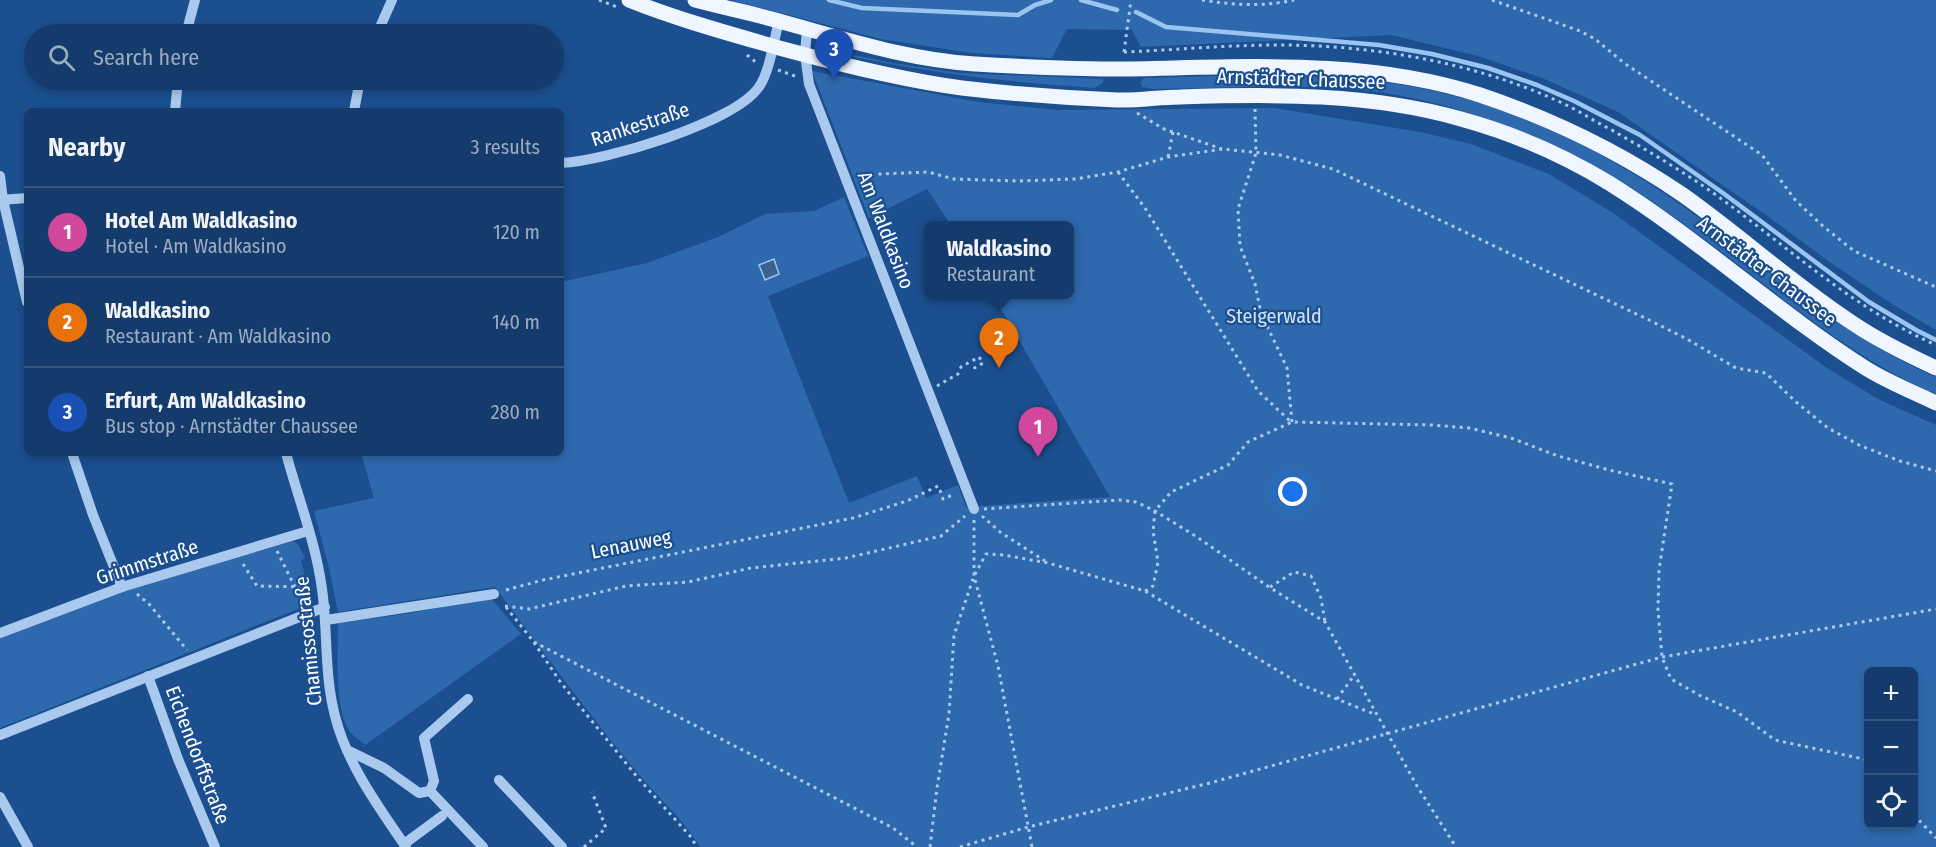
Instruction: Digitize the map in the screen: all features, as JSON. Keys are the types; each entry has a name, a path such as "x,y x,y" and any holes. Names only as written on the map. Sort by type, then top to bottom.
{"main road":[{"name":"Arnstädter Chaussee","path":"628,0 714,30 805,54 887,75 960,87 1022,94 1121,100 1254,96 1339,98 1389,103 1459,118 1532,144 1609,184 1675,229 1827,342 1869,370 1936,403"},
{"name":"Arnstädter Chaussee","path":"695,0 876,48 938,61 1122,69 1291,66 1363,71 1455,88 1525,111 1584,136 1622,156 1683,195 1855,325 1903,353 1936,368"}],"street":[{"path":"189,24 195,0"},
{"path":"381,24 392,0"},
{"name":"Rankestraße","path":"564,163 613,153 678,135 746,99 759,86 779,21"},
{"name":"Am Waldkasino","path":"807,29 805,54 809,84 974,509"},
{"path":"175,108 177,90"},
{"path":"355,108 358,90"},
{"path":"0,176 2,200 24,291"},
{"path":"2,200 24,198"},
{"path":"73,456 93,515 122,587"},
{"name":"Chamissostraße","path":"287,456 322,588 326,620 327,676 335,717 347,750 366,786 405,845"},
{"name":"Grimmstraße","path":"0,633 122,587 308,531"},
{"path":"326,620 494,594"},
{"name":"Eichendorffstraße","path":"0,735 324,607"},
{"name":"Eichendorffstraße","path":"148,676 178,759 215,847"},
{"path":"430,791 434,781 424,738 468,699"},
{"path":"347,750 384,768 419,794 430,791"},
{"path":"500,780 562,847"},
{"path":"430,791 483,847"},
{"path":"0,797 28,847"},
{"path":"405,845 442,816"}],"path":[{"path":"1122,69 1131,0"},
{"path":"1202,0 1235,5 1274,4 1294,0"},
{"path":"1492,0 1580,31 1595,39 1624,63 1762,155 1796,201 1854,251 1936,287"},
{"path":"1254,96 1256,153 1238,209 1240,246 1255,284 1261,313 1287,369 1292,422"},
{"path":"1142,117 1173,132 1223,149 1280,155 1333,169 1649,320 1736,368 1766,373 1828,428 1861,446 1900,461 1936,471"},
{"path":"1168,156 1173,132"},
{"path":"846,176 928,172 954,179 1018,181 1075,178 1118,172 1168,156 1223,149"},
{"path":"1118,172 1145,208 1258,391 1292,422"},
{"path":"935,387 958,374 961,367 968,363 980,357 983,363 972,370 968,363"},
{"path":"1145,591 1153,586 1158,562 1153,531 1155,511 1171,492 1228,465 1248,442 1292,422 1470,428 1511,438 1589,465 1672,484 1659,570 1658,610 1662,657 1671,679 1737,712 1775,740 1864,759"},
{"name":"Lenauweg","path":"494,594 543,580 853,518 939,488 943,499 966,490"},
{"path":"505,606 529,609 627,586 688,582 751,568 846,558 941,536 974,509 1120,500 1136,502 1155,511 1324,622"},
{"path":"974,509 1000,532 1048,562"},
{"path":"974,509 974,576 998,666 1032,847"},
{"path":"272,542 295,587"},
{"path":"235,553 257,586 322,588"},
{"path":"930,847 949,714 954,635 974,576 986,554 1048,562 1145,591 1302,685 1376,715"},
{"path":"1269,587 1293,572 1311,576 1321,598 1324,622 1417,786 1456,847"},
{"path":"122,587 138,594 149,604 194,658"},
{"path":"494,594 533,641 567,691 697,847"},
{"path":"960,847 1028,827 1210,783 1662,657 1936,609"},
{"path":"533,641 893,828 917,847"},
{"path":"1337,699 1354,674"},
{"path":"584,847 606,828 592,792"},
{"path":"1918,819 1936,838"}],"green space":[{"path":"731,0 1936,0 1936,330 1831,263 1618,112 1542,78 1478,56 1391,35 1141,47 1132,30 1067,29 1052,58 971,53 880,39"},
{"path":"815,47 893,63 960,73 1103,79 1103,83 1094,88 989,79 885,63 815,49"},
{"name":"Steigerwald","path":"812,71 979,102 1058,110 1274,108 1420,132 1471,144 1549,174 1613,213 1827,368 1878,399 1936,425 1936,847 700,847 686,826 643,780 599,725 495,587 338,612 314,511 374,498 362,456 564,456 564,281 647,263 718,237 765,214 814,211 844,197 868,256 768,296 849,503 917,476 926,498 958,485 966,507 1110,497 995,299 1074,299 1074,221 948,221 927,189 869,218"},
{"path":"1249,75 1355,79 1390,83 1473,101 1553,131 1628,170 1664,193 1842,325 1903,362 1936,377 1936,394 1904,379 1844,343 1703,238 1625,184 1586,162 1502,124 1414,98 1384,93 1268,86 1153,89 1143,87 1140,83 1144,78"},
{"path":"293,541 298,544 305,558 301,560 306,580 309,580 313,603 0,728 0,638 123,592"},
{"path":"491,598 521,634 365,745 351,733 344,718 339,692 338,623 405,614"}],"shaded area":[{"path":"774,259 779,274 765,280 759,265"}],"waterway":[{"path":"829,0 862,8 1018,15 1035,5 1051,0"},
{"path":"1081,0 1117,10"},
{"path":"1136,12 1166,27 1379,45 1432,54 1488,68 1537,85 1640,135 1723,193 1869,302 1936,340"}],"place":[{"name":"Erfurt, Am Waldkasino","path":"834,79"},
{"name":"Waldkasino","path":"999,368"},
{"name":"Hotel Am Waldkasino","path":"1038,457"}]}
